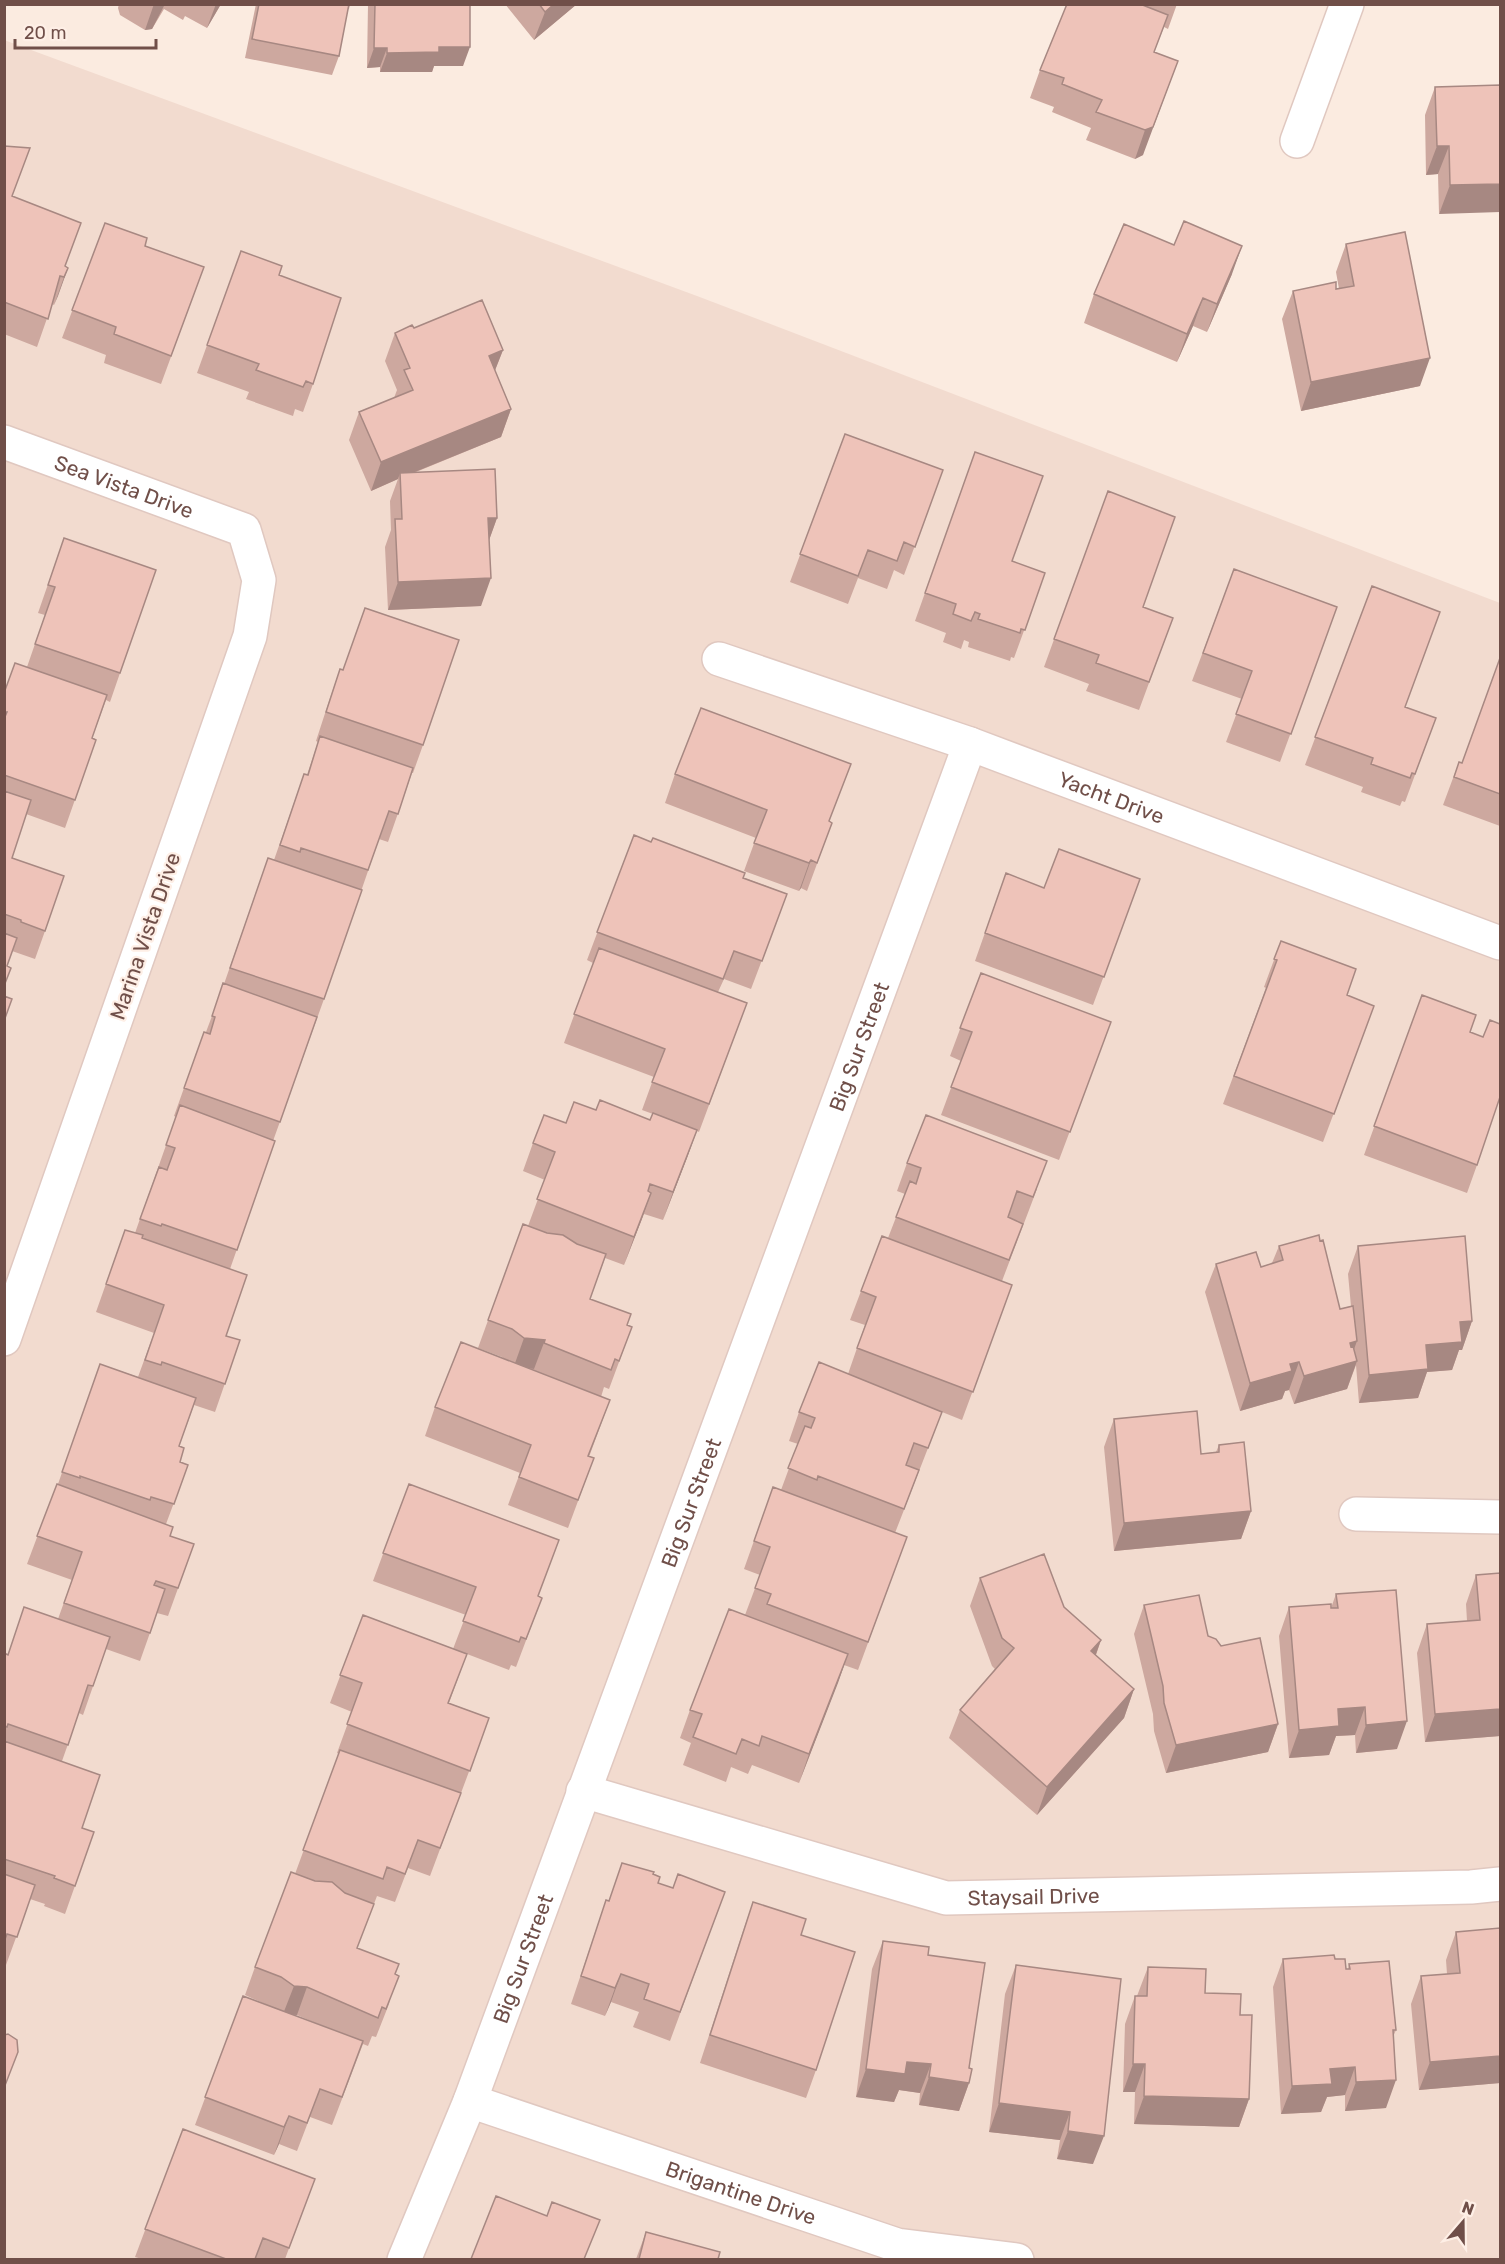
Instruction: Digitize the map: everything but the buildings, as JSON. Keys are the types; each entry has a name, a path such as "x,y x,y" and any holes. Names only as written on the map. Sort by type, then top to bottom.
{"street":[{"path":"1298,141 1347,4"},
{"name":"Sea Vista Drive","path":"4,442 244,530"},
{"name":"Marina Vista Drive","path":"4,1339 250,636 259,580 244,530"},
{"name":"Yacht Drive","path":"719,659 970,744 1500,943"},
{"name":"Big Sur Street","path":"404,2259 470,2101 970,744"},
{"path":"1356,1514 1500,1517"},
{"name":"Staysail Drive","path":"583,1791 946,1899 1472,1887 1500,1884"},
{"name":"Brigantine Drive","path":"470,2101 897,2245 1017,2259"}],"shaded area":[{"path":"4,40 697,296 1500,603 1500,2259 5,2259"}]}
